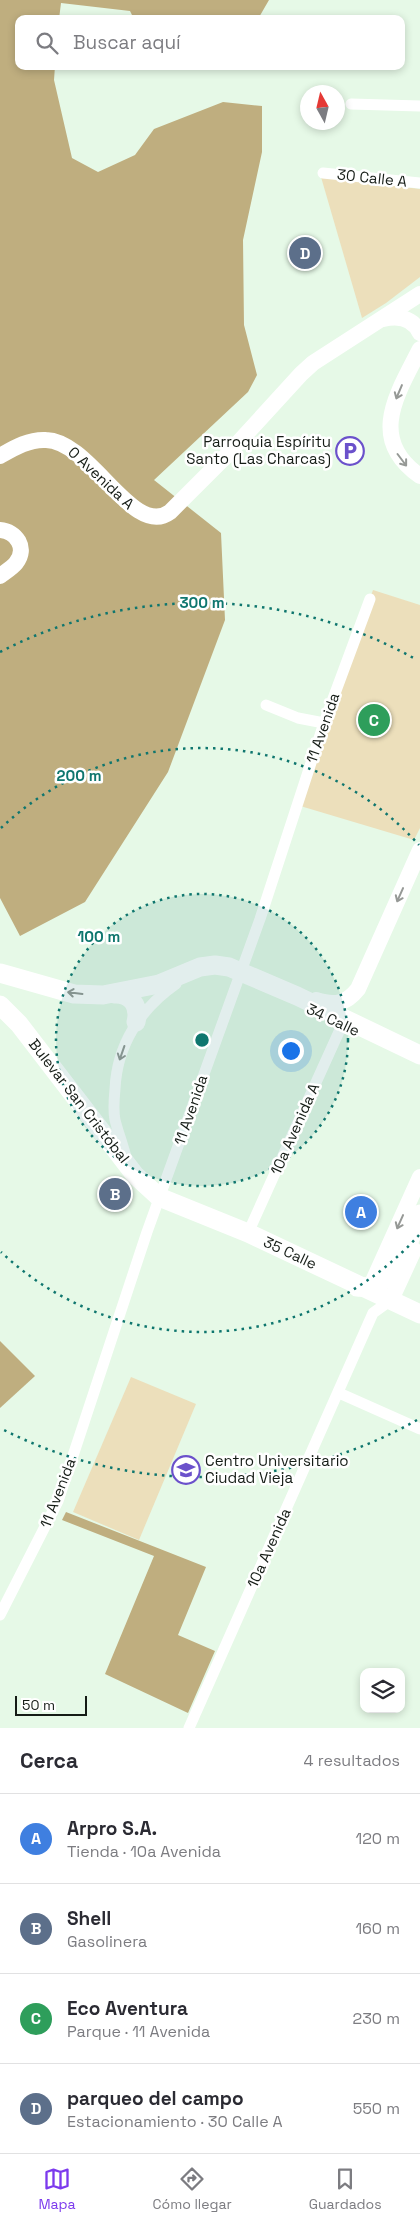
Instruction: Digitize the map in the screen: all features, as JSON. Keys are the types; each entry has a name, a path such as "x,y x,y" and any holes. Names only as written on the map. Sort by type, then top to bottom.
{"main road":[{"name":"0 Avenida A","path":"0,456 29,442 46,440 63,443 80,455 134,509 149,517 160,517 170,512 228,455 313,363 420,294"},
{"path":"383,319 394,317 408,319 414,324 420,334"},
{"path":"420,349 400,388 392,409 389,426 402,461 420,476"},
{"path":"0,530 11,533 16,537 21,550 17,562 0,576"},
{"path":"298,996 334,1005 344,1002 353,995 358,989 420,850"},
{"path":"113,994 160,984 200,967 215,965 240,971"},
{"name":"34 Calle","path":"240,971 298,996 413,1052"},
{"path":"0,973 74,994 127,996 137,1008 136,1022"},
{"name":"34 Calle","path":"264,981 294,1002 342,1025 380,1042 413,1052"},
{"name":"Bulevar San Cristóbal","path":"0,1005 19,1024 143,1184 167,1201 241,1236"},
{"path":"369,1290 420,1178"},
{"path":"241,1236 337,1281 350,1286 362,1287 379,1282 394,1271 420,1214"},
{"name":"35 Calle","path":"241,1236 369,1290 420,1314"},
{"name":"10a Avenida","path":"391,1300 420,1236"}],"street":[{"path":"351,104 420,106"},
{"name":"30 Calle A","path":"324,173 420,183"},
{"name":"11 Avenida","path":"0,1615 58,1501 167,1201 166,1181 260,919 324,723 370,600"},
{"path":"266,705 298,718 324,723"},
{"path":"129,1166 115,1119 115,1078 119,1059 126,1040 136,1022 150,1006 166,990 200,967"},
{"name":"10a Avenida A","path":"241,1236 342,1025"},
{"path":"369,1290 373,1314"},
{"name":"10a Avenida","path":"190,1728 373,1314 391,1300"},
{"path":"339,1393 420,1429"}],"shaded area":[{"path":"0,0 269,0 260,15 132,15 130,11 61,3 60,15 15,15 15,70 55,70 54,80 72,158 98,172 135,155 154,129 223,102 262,106 262,152 243,240 244,325 257,375 248,392 154,480 221,533 225,620 168,772 85,902 20,936 0,898"},
{"path":"321,177 420,189 420,277 386,303 362,318"},
{"path":"373,590 420,605 420,828 414,840 297,805"},
{"path":"0,1341 35,1376 0,1408"},
{"path":"131,1377 196,1404 139,1540 73,1512"},
{"path":"66,1512 206,1567 178,1635 215,1651 188,1713 105,1674 154,1556 62,1520"}],"place":[{"name":"parqueo del campo","path":"305,253"},
{"name":"Parroquia Espíritu Santo (Las Charcas)","path":"350,451"},
{"name":"Eco Aventura","path":"374,720"},
{"name":"Shell","path":"115,1194"},
{"name":"Arpro S.A.","path":"361,1212"},
{"name":"Centro Universitario Ciudad Vieja","path":"186,1470"}]}
